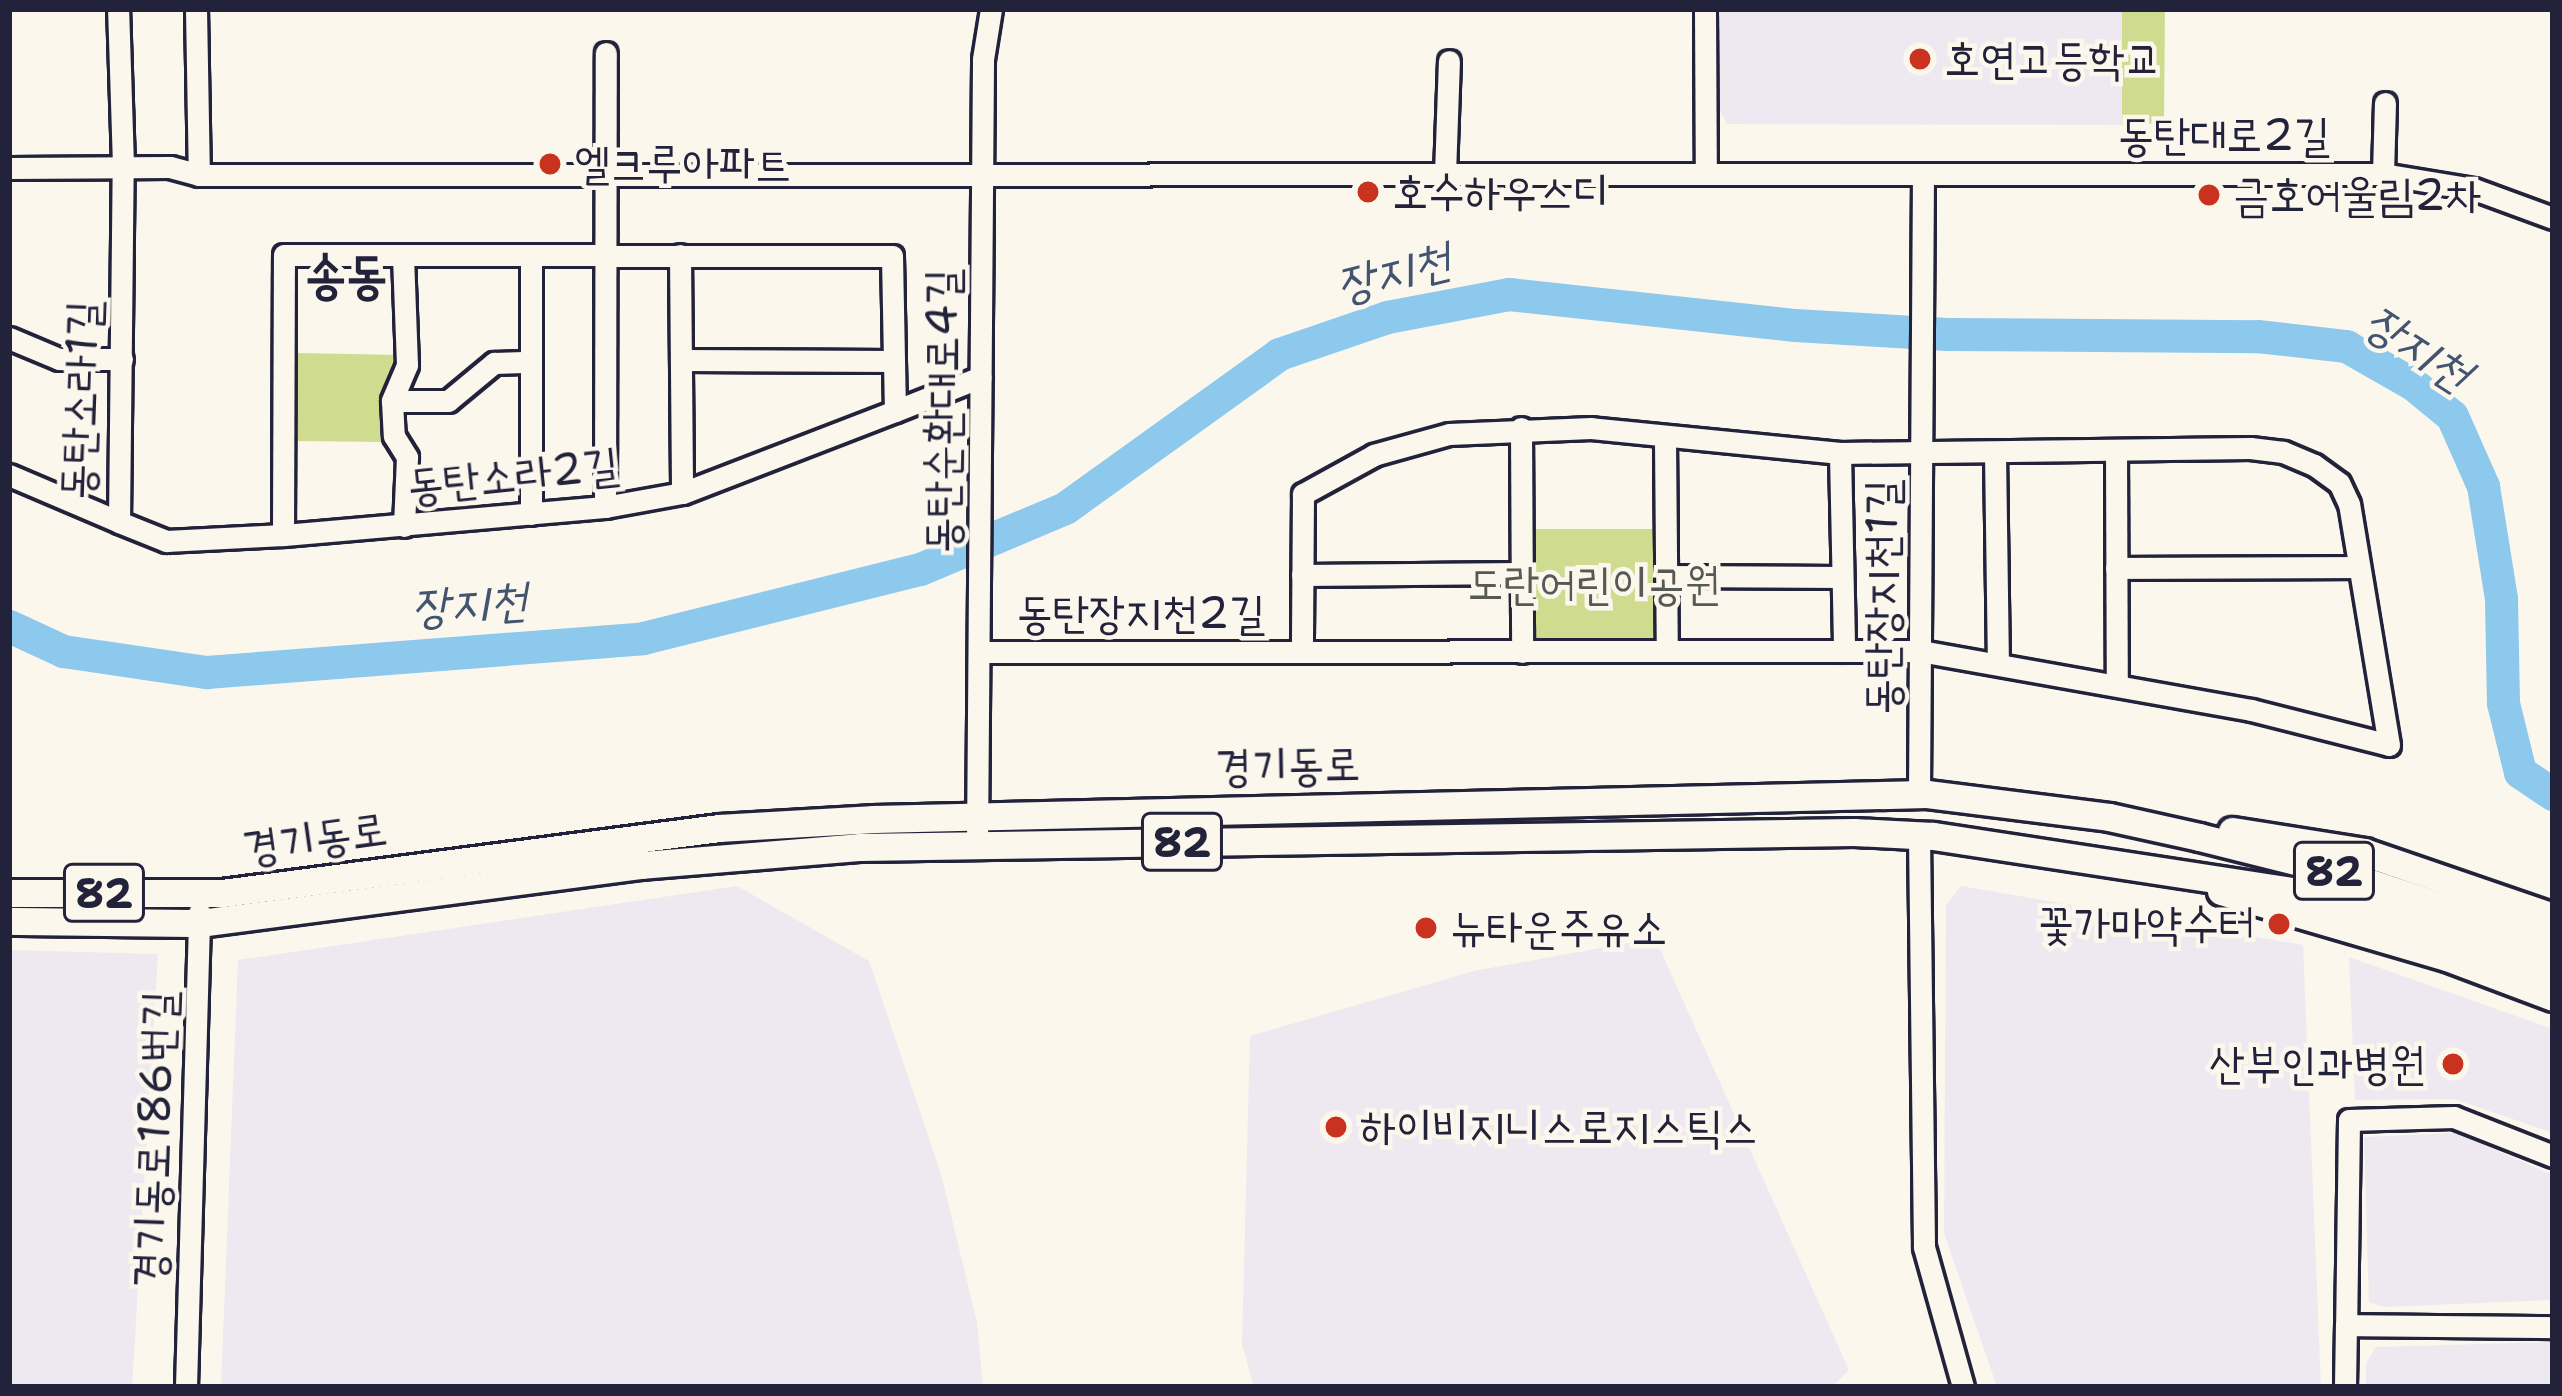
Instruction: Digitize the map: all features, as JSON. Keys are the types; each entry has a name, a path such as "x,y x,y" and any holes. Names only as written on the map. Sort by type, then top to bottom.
{"main road":[{"name":"경기동로","path":"9,893 200,894 719,828 979,814 1919,794 2109,817 2336,872 2553,944"},
{"path":"2109,817 2302,838 2364,852 2553,917"},
{"name":"경기동로","path":"9,921 199,923 641,865 860,847 1918,836 2299,892 2420,923 2553,970"},
{"path":"2166,870 2264,908 2447,957 2553,997"}],"street":[{"name":"동탄소라1길","path":"9,475 119,522 123,165 118,9"},
{"path":"9,168 170,166 200,175 196,9"},
{"name":"동탄순환대로4길","path":"977,844 983,59 992,9"},
{"path":"1705,9 1706,174"},
{"path":"605,507 606,53"},
{"path":"1445,174 1449,61"},
{"path":"2383,174 2385,103"},
{"name":"동탄장지천1길","path":"1919,794 1923,174"},
{"name":"동탄대로2길","path":"200,175 2383,174 2474,189 2553,218"},
{"path":"284,535 284,255 892,256 895,411"},
{"path":"680,255 682,493"},
{"path":"404,256 407,365 392,400 394,436 407,457 404,526"},
{"path":"531,256 531,514"},
{"path":"9,338 59,359 122,359"},
{"path":"681,360 894,362"},
{"path":"392,400 448,400 494,363 531,362"},
{"name":"동탄소라2길","path":"119,522 166,541 605,507 682,493 981,377"},
{"path":"1521,428 1522,652"},
{"name":"동탄장지천2길","path":"979,652 1303,652 1522,652 1920,651 2251,710 2389,745 2349,504 2339,483 2314,465 2283,452 2250,448 1840,453 1665,440 1591,428 1449,434 1374,455 1328,476 1303,494 1303,652"},
{"path":"1665,440 1667,651"},
{"path":"2116,450 2116,684"},
{"path":"1995,452 1998,662"},
{"path":"1840,453 1844,651"},
{"path":"2116,568 2358,567"},
{"name":"동탄장지천2길","path":"1302,575 1522,573"},
{"path":"1666,576 1842,577"},
{"path":"1918,836 1924,1246 1963,1387"},
{"name":"경기동로186번길","path":"186,1387 200,894"},
{"path":"2345,1387 2349,1120 2454,1117 2553,1156"},
{"path":"2346,1325 2553,1327"}],"shaded area":[{"name":"호연고등학교","path":"1719,9 2122,9 2122,125 1727,124 1719,108"},
{"path":"737,886 869,961 941,1174 977,1322 983,1387 221,1387 238,960"},
{"path":"1961,886 2303,945 2321,1387 1997,1387 1944,1233 1946,905"},
{"path":"1655,938 1849,1370 1832,1387 1254,1387 1242,1344 1250,1036 1474,971"},
{"path":"9,950 158,954 132,1387 9,1387"},
{"name":"산부인과병원","path":"2349,957 2553,1029 2553,1133 2454,1099 2355,1100"},
{"path":"2456,1133 2553,1175 2551,1300 2384,1307 2369,1302 2364,1137"},
{"path":"2553,1342 2553,1387 2366,1387 2366,1363 2376,1347"}],"green space":[{"path":"2122,9 2165,9 2164,123 2122,125"},
{"path":"298,353 400,355 386,442 297,441"},
{"name":"도란어린이공원","path":"1534,529 1654,529 1654,638 1534,638"}],"waterway":[{"name":"장지천","path":"9,626 63,651 206,672 643,638 920,569 1065,508 1279,354 1387,317 1509,294 1795,325 1947,334 2257,336 2346,346 2413,384 2452,416 2483,486 2501,599 2503,703 2520,772 2553,794"}],"place":[{"name":"호연고등학교","path":"1920,59"},
{"name":"엘크루아파트","path":"550,164"},
{"name":"호수하우스디","path":"1368,192"},
{"name":"금호어울림2차","path":"2209,195"},
{"name":"꽃가마약수터","path":"2279,924"},
{"name":"뉴타운주유소","path":"1426,928"},
{"name":"산부인과병원","path":"2453,1064"},
{"name":"하이비지니스로지스틱스","path":"1336,1127"}],"district":[{"name":"송동","path":"346,274"}]}
